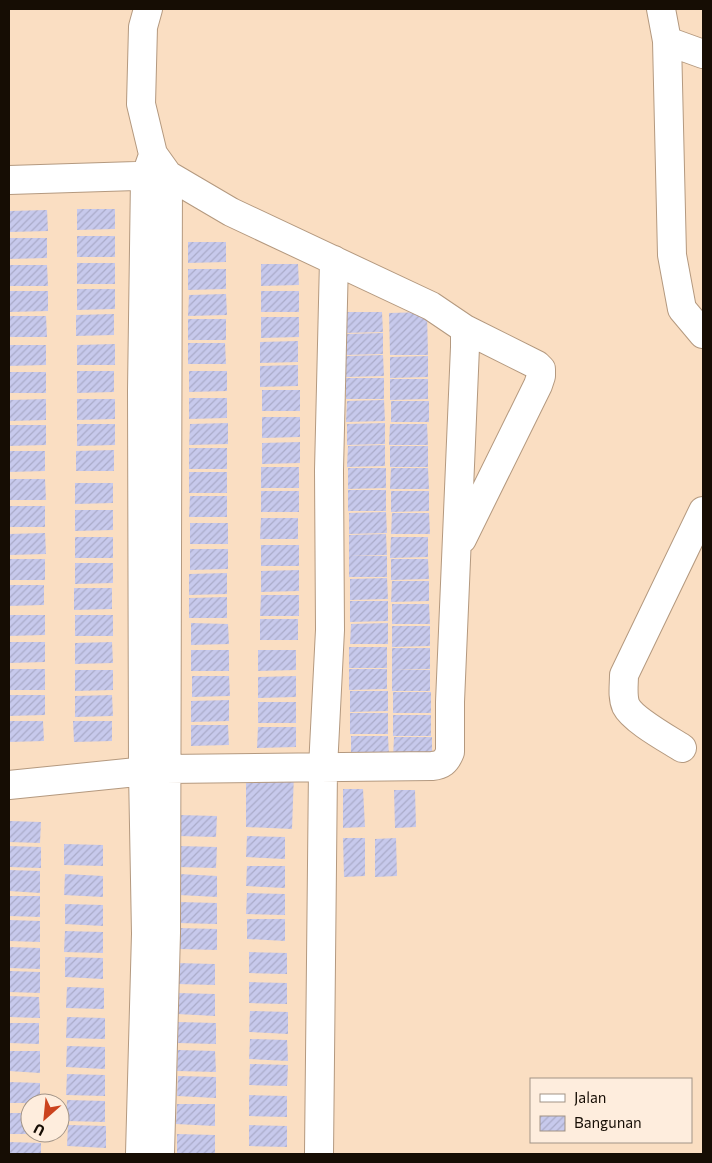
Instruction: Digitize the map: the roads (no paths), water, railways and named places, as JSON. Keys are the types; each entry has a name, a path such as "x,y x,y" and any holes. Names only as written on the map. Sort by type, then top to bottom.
{"street":[{"path":"140,1154 146,934 154,770 154,587 168,390 155,168 141,104 143,27 148,9"},
{"path":"662,9 667,41 672,255 682,309 703,334"},
{"path":"667,41 703,54"},
{"path":"9,180 155,168 231,212 431,306 465,329 537,365 541,370 538,385 458,547"},
{"path":"319,1154 323,768 330,630 329,470 334,260"},
{"path":"9,785 154,770 432,766 441,765 447,760 450,752 450,702 458,547 465,329"},
{"path":"682,748 636,718 626,706 623,691 624,675 701,521"},
{"path":"154,770 166,933 160,1154"}]}
